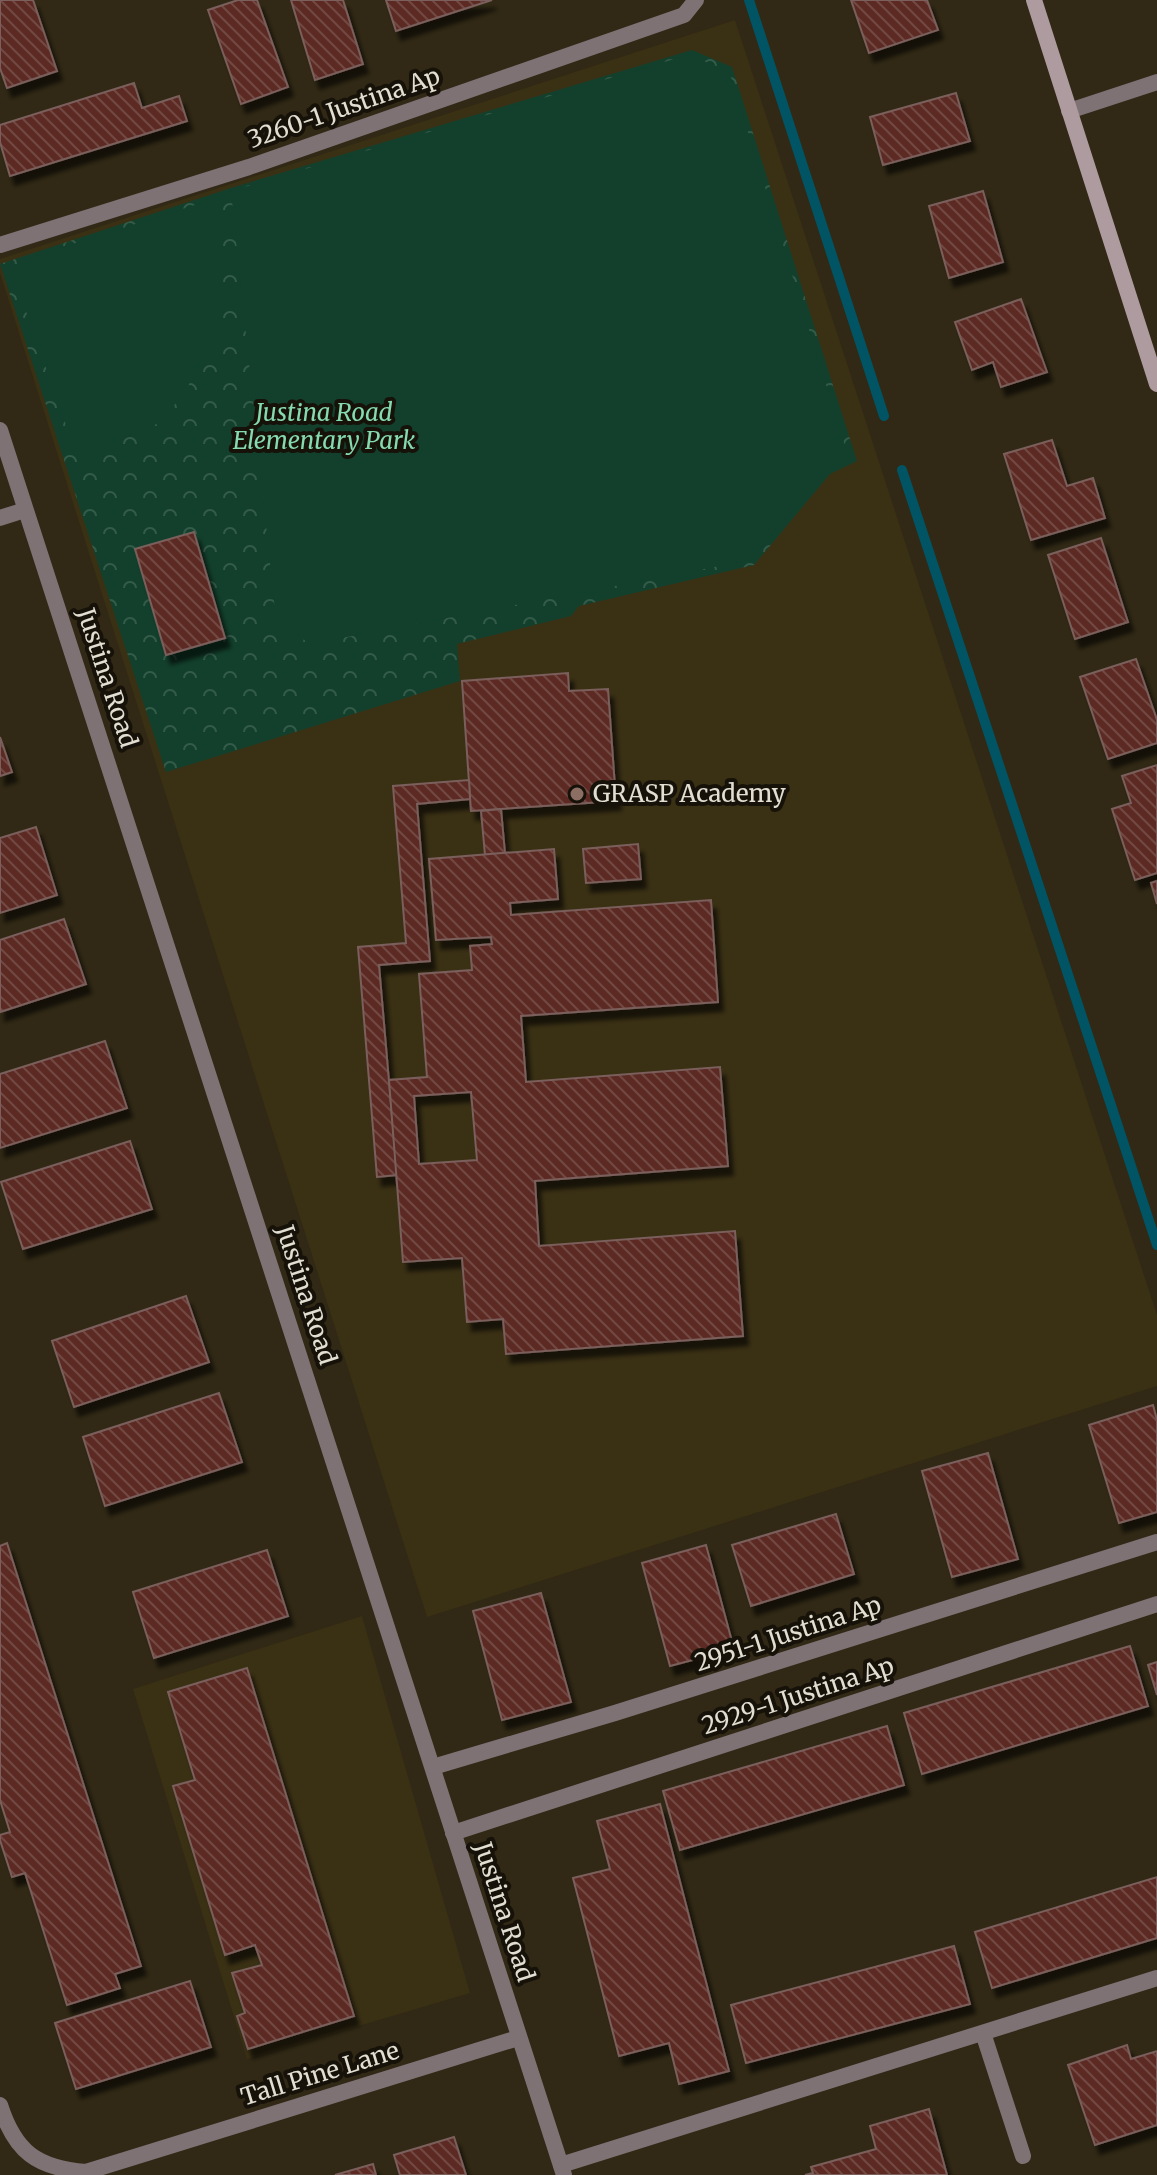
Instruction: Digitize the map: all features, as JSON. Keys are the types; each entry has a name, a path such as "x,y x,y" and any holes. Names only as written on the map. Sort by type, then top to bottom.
{"main road":[{"path":"1034,0 1157,384"}],"street":[{"name":"3260-1 Justina Ap","path":"0,245 249,167 654,26 684,15 696,0"},
{"path":"1069,111 1157,82"},
{"name":"Justina Road","path":"0,430 562,2170"},
{"path":"0,518 25,510"},
{"name":"2951-1 Justina Ap","path":"433,1767 615,1713 1157,1542"},
{"name":"2929-1 Justina Ap","path":"453,1833 1157,1604"},
{"path":"562,2170 1157,1978"},
{"path":"983,2033 1023,2156"},
{"name":"Tall Pine Lane","path":"0,2105 26,2153 56,2170 86,2172 518,2038"},
{"path":"137,2157 141,2175"}],"shaded area":[{"name":"GRASP Academy","path":"735,20 1157,1315 1157,1386 427,1617 0,273 0,259"},
{"path":"362,1616 470,1993 247,2059 133,1689"}],"green space":[{"name":"Justina Road Elementary Park","path":"692,50 732,67 857,461 830,474 754,565 579,606 571,616 457,644 460,681 166,772 0,264 231,188"},
{"name":"Justina Road Elementary Park","path":"688,55 729,71 849,459 824,471 751,560 310,644 276,620 231,191"},
{"path":"220,197 223,336 163,421 78,459 18,288 29,258"}],"building":[{"path":"0,0 33,0 57,71 7,88 0,68"},
{"path":"238,0 257,0 288,87 241,104 208,10"},
{"path":"291,0 343,0 363,64 315,80"},
{"path":"386,0 492,0 396,31"},
{"path":"851,0 927,0 938,30 869,53"},
{"path":"134,83 142,108 179,96 187,121 10,176 0,142 0,125"},
{"path":"956,93 970,141 883,165 870,117"},
{"path":"983,191 1003,262 949,278 929,206"},
{"path":"1021,299 1047,372 1001,387 993,362 972,370 955,322"},
{"path":"1052,440 1067,486 1093,478 1105,518 1031,540 1004,454"},
{"path":"194,532 225,638 166,655 135,549"},
{"path":"1101,538 1128,622 1075,639 1048,555"},
{"path":"1136,659 1157,720 1157,743 1108,759 1080,677"},
{"path":"568,673 569,691 608,689 616,801 471,811 462,681"},
{"path":"0,737 12,772 0,776"},
{"path":"1157,765 1157,873 1135,880 1112,809 1131,803 1122,776"},
{"path":"469,780 470,799 417,804 430,961 379,965 397,1175 377,1177 358,947 406,943 393,786"},
{"path":"501,809 505,853 485,855 481,811"},
{"path":"36,827 57,895 0,913 0,838"},
{"path":"638,844 641,879 586,883 583,849"},
{"path":"554,849 558,899 510,903 511,915 711,900 718,1002 521,1016 526,1082 720,1067 728,1166 535,1181 539,1246 735,1231 743,1336 506,1354 503,1319 467,1322 462,1258 403,1262 389,1080 427,1077 419,974 472,970 470,946 492,944 491,937 436,940 429,859","holes":["471,1092 477,1160 419,1164 414,1096"]},
{"path":"1157,881 1157,904 1151,883"},
{"path":"64,919 86,984 0,1012 0,940"},
{"path":"105,1041 127,1108 0,1148 0,1074"},
{"path":"130,1141 152,1209 23,1249 1,1182"},
{"path":"186,1296 209,1362 74,1407 52,1341"},
{"path":"219,1393 242,1462 105,1506 83,1437"},
{"path":"1153,1405 1157,1420 1157,1512 1119,1523 1089,1425"},
{"path":"988,1453 1018,1559 952,1577 922,1471"},
{"path":"836,1514 854,1574 751,1606 732,1545"},
{"path":"7,1543 141,1966 115,1974 120,1988 67,2005 25,1873 12,1877 0,1840 0,1835 10,1832 0,1800 0,1546"},
{"path":"706,1545 734,1649 670,1666 642,1563"},
{"path":"267,1550 288,1616 154,1658 133,1592"},
{"path":"541,1593 571,1702 502,1720 473,1611"},
{"path":"1130,1646 1148,1706 922,1774 904,1713"},
{"path":"1157,1662 1157,1695 1148,1665"},
{"path":"247,1668 354,2016 248,2049 237,2016 245,2013 232,1973 262,1965 255,1945 225,1955 173,1786 195,1780 168,1692"},
{"path":"887,1726 904,1785 680,1850 663,1791"},
{"path":"660,1804 729,2071 679,2084 669,2043 619,2056 573,1878 610,1869 597,1821"},
{"path":"1157,1877 1157,1938 992,1988 975,1932"},
{"path":"954,1946 970,2004 746,2063 731,2005"},
{"path":"190,1981 211,2047 76,2089 55,2023"},
{"path":"1127,2045 1131,2059 1157,2051 1157,2125 1095,2145 1068,2065"},
{"path":"929,2109 947,2175 805,2175 813,2173 811,2167 876,2149 870,2126"},
{"path":"454,2137 466,2175 400,2175 394,2155"},
{"path":"373,2164 376,2175 335,2175"}],"waterway":[{"path":"749,0 884,416"},
{"path":"902,470 1157,1245"}],"place":[{"name":"GRASP Academy","path":"577,794"}]}
